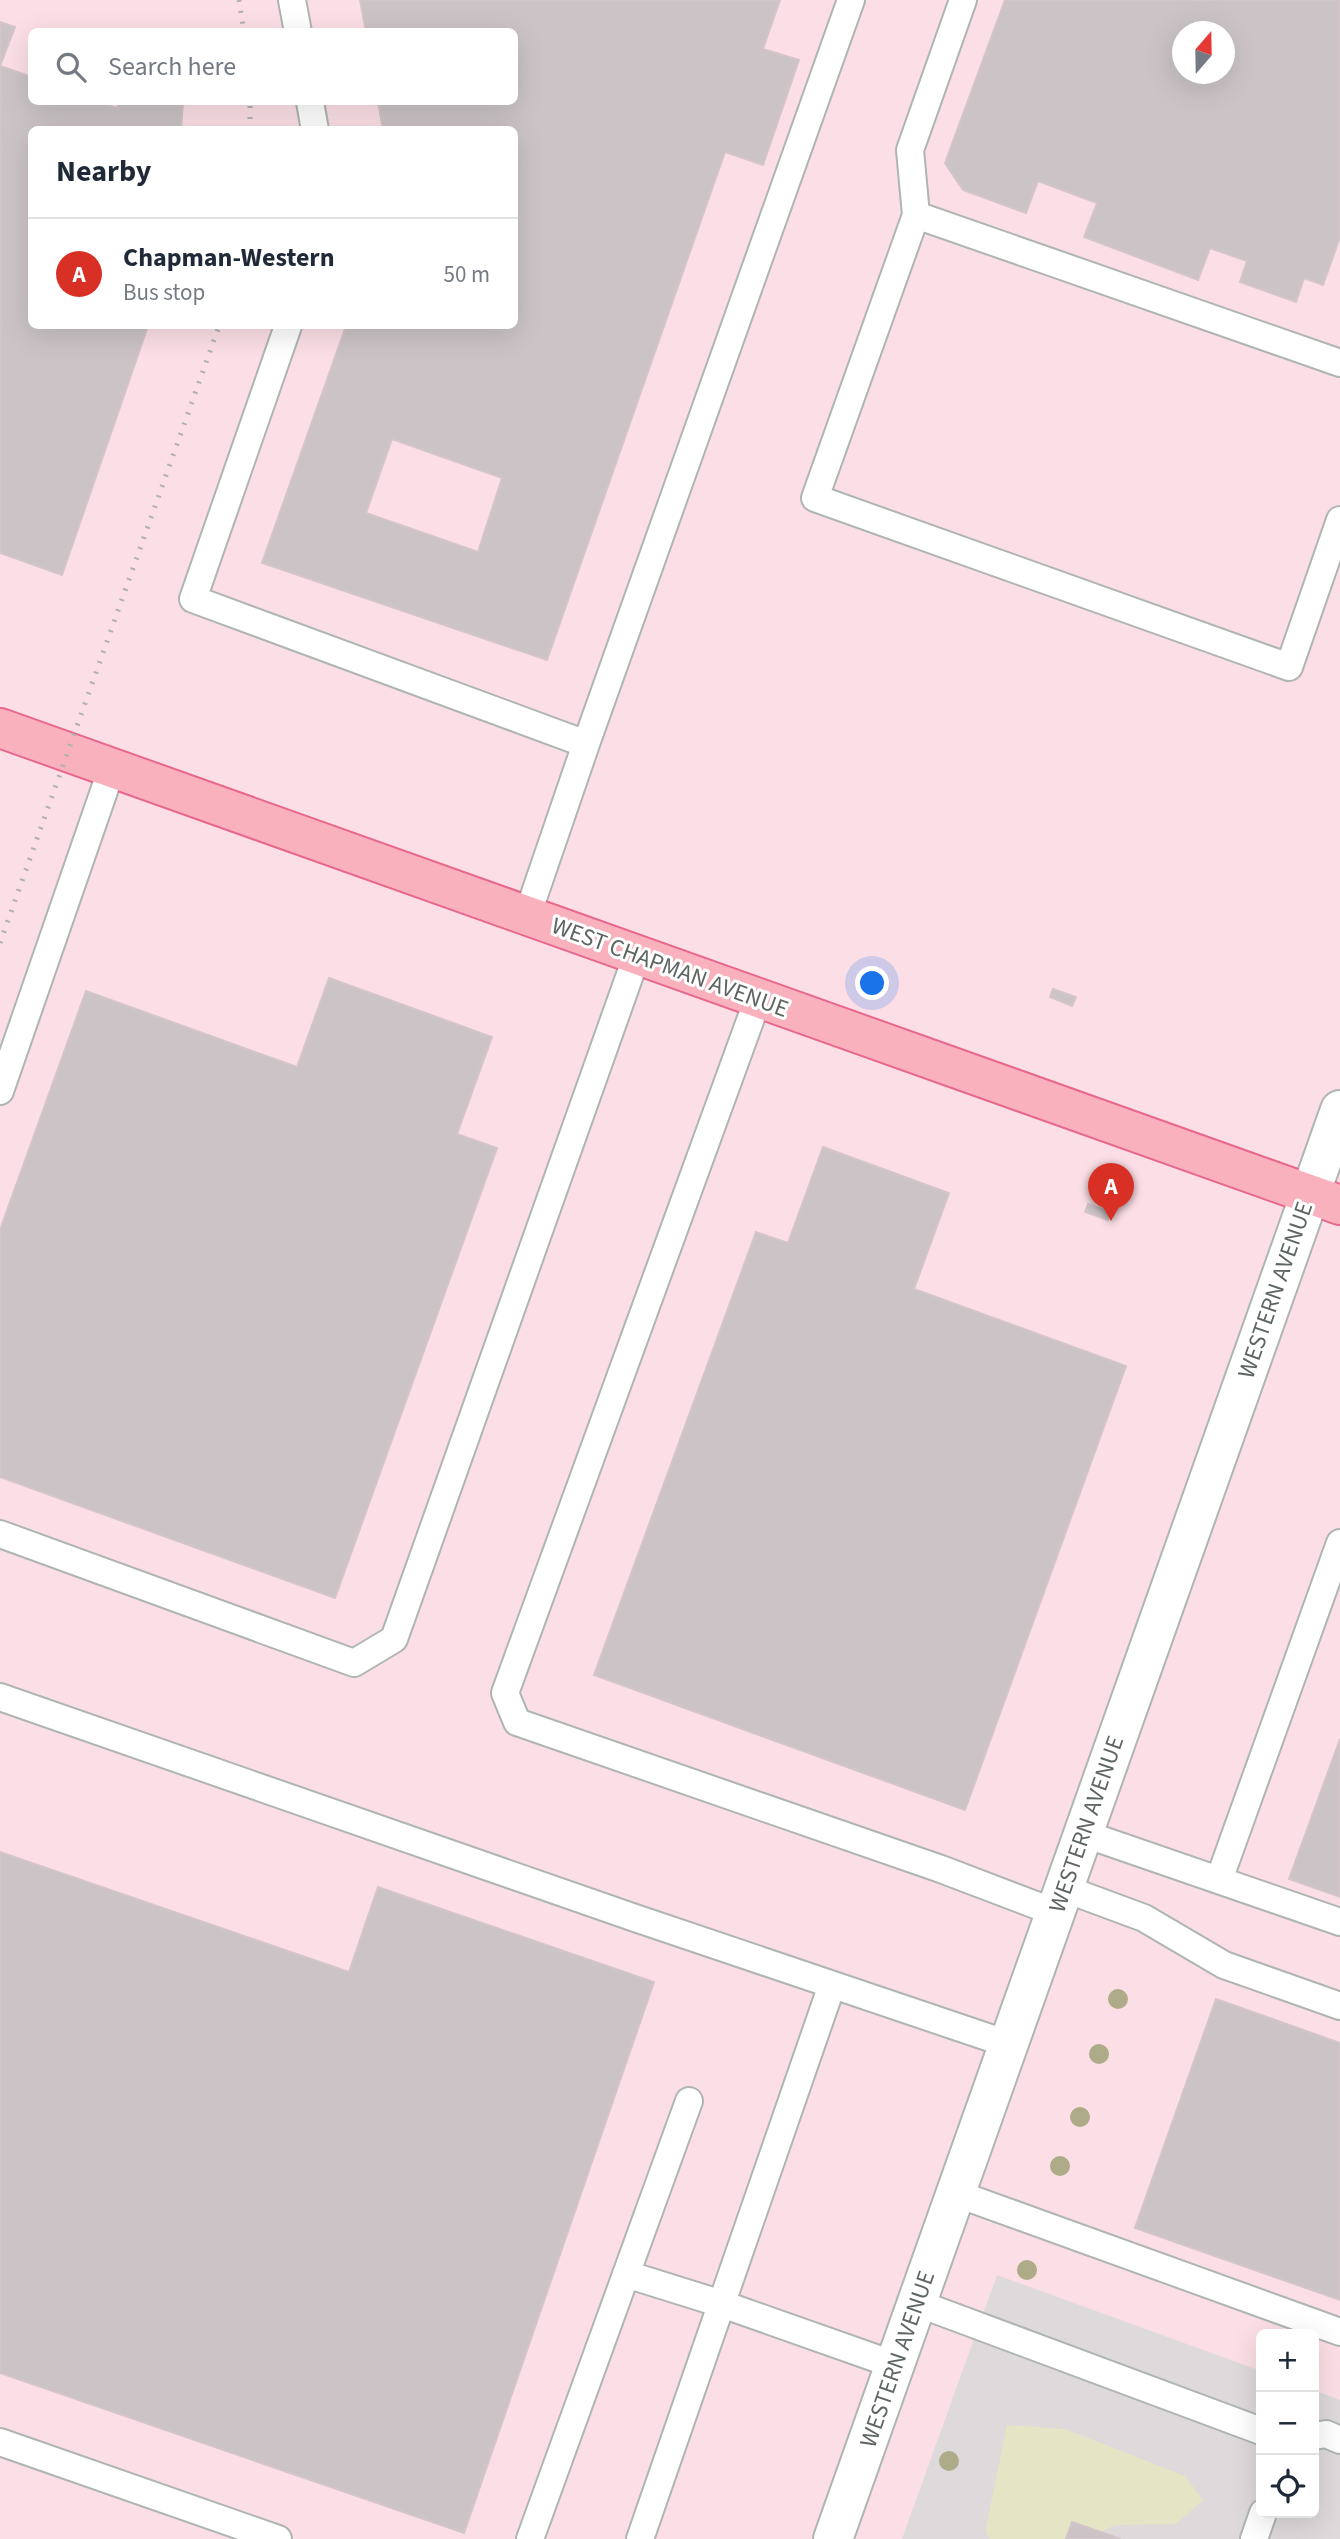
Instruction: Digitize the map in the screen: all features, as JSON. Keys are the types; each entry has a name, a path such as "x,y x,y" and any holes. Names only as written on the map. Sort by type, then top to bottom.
{"main road":[{"name":"WEST CHAPMAN AVENUE","path":"0,728 1325,1200"}],"street":[{"name":"WESTERN AVENUE","path":"833,2539 1082,1833 1325,1200 1340,1110"}],"lane":[{"path":"292,0 297,28"},
{"path":"527,916 851,0"},
{"path":"963,0 910,150 916,215 815,498 1289,667 1340,520"},
{"path":"311,105 314,126"},
{"path":"916,215 1340,363"},
{"path":"287,329 193,599 586,744"},
{"path":"0,1091 112,768"},
{"path":"0,1534 354,1663 394,1639 637,955"},
{"path":"758,999 505,1693 517,1722 940,1869 1059,1900 1144,1918 1224,1965 1340,2006"},
{"path":"1219,1880 1340,1543"},
{"path":"0,1697 832,1985 1009,2043"},
{"path":"1082,1833 1340,1923"},
{"path":"640,2539 832,1985"},
{"path":"530,2539 689,2101"},
{"path":"955,2193 1340,2332"},
{"path":"626,2274 722,2304 895,2365"},
{"path":"916,2303 1256,2429"},
{"path":"1319,2435 1326,2434 1340,2440"},
{"path":"0,2442 278,2539"},
{"path":"1254,2539 1261,2518"}],"shaded area":[{"path":"0,0 1340,0 1340,2539 0,2539"},
{"path":"997,2275 1256,2369 1256,2518 1319,2518 1319,2392 1340,2400 1340,2539 902,2539"}],"green space":[{"path":"1007,2425 1065,2429 1185,2476 1203,2500 1176,2524 1115,2525 1086,2539 990,2539 985,2532"}],"building":[{"path":"360,0 780,0 763,49 799,60 763,165 725,152 547,660 262,563 345,329 518,329 518,126 382,126 379,105 518,105 518,28 365,28","holes":["392,439 502,478 478,552 366,513"]},
{"path":"1005,0 1340,0 1340,237 1323,285 1304,278 1296,302 1240,282 1247,261 1210,248 1198,280 1084,237 1097,203 1038,181 1026,213 963,190 945,163"},
{"path":"0,22 15,27 0,66"},
{"path":"0,66 28,76 28,105 108,105 117,108 118,105 183,105 181,126 28,126 28,329 147,329 62,575 0,553"},
{"path":"329,978 492,1037 457,1134 497,1148 335,1598 0,1477 0,1230 86,991 297,1067"},
{"path":"1053,989 1076,997 1072,1006 1050,997"},
{"path":"823,1147 949,1193 914,1289 1126,1366 965,1810 594,1675 756,1232 788,1243"},
{"path":"1088,1204 1111,1212 1108,1220 1085,1212"},
{"path":"1340,1739 1340,1897 1289,1879"},
{"path":"0,1852 349,1972 378,1887 654,1982 464,2533 0,2373"},
{"path":"1216,1999 1340,2043 1340,2300 1135,2228"},
{"path":"1072,2522 1121,2539 1066,2539"}],"railway":[{"path":"239,0 243,28"},
{"path":"250,105 250,126"},
{"path":"0,943 218,329"}],"place":[{"name":"Chapman-Western","path":"1111,1221"}]}
